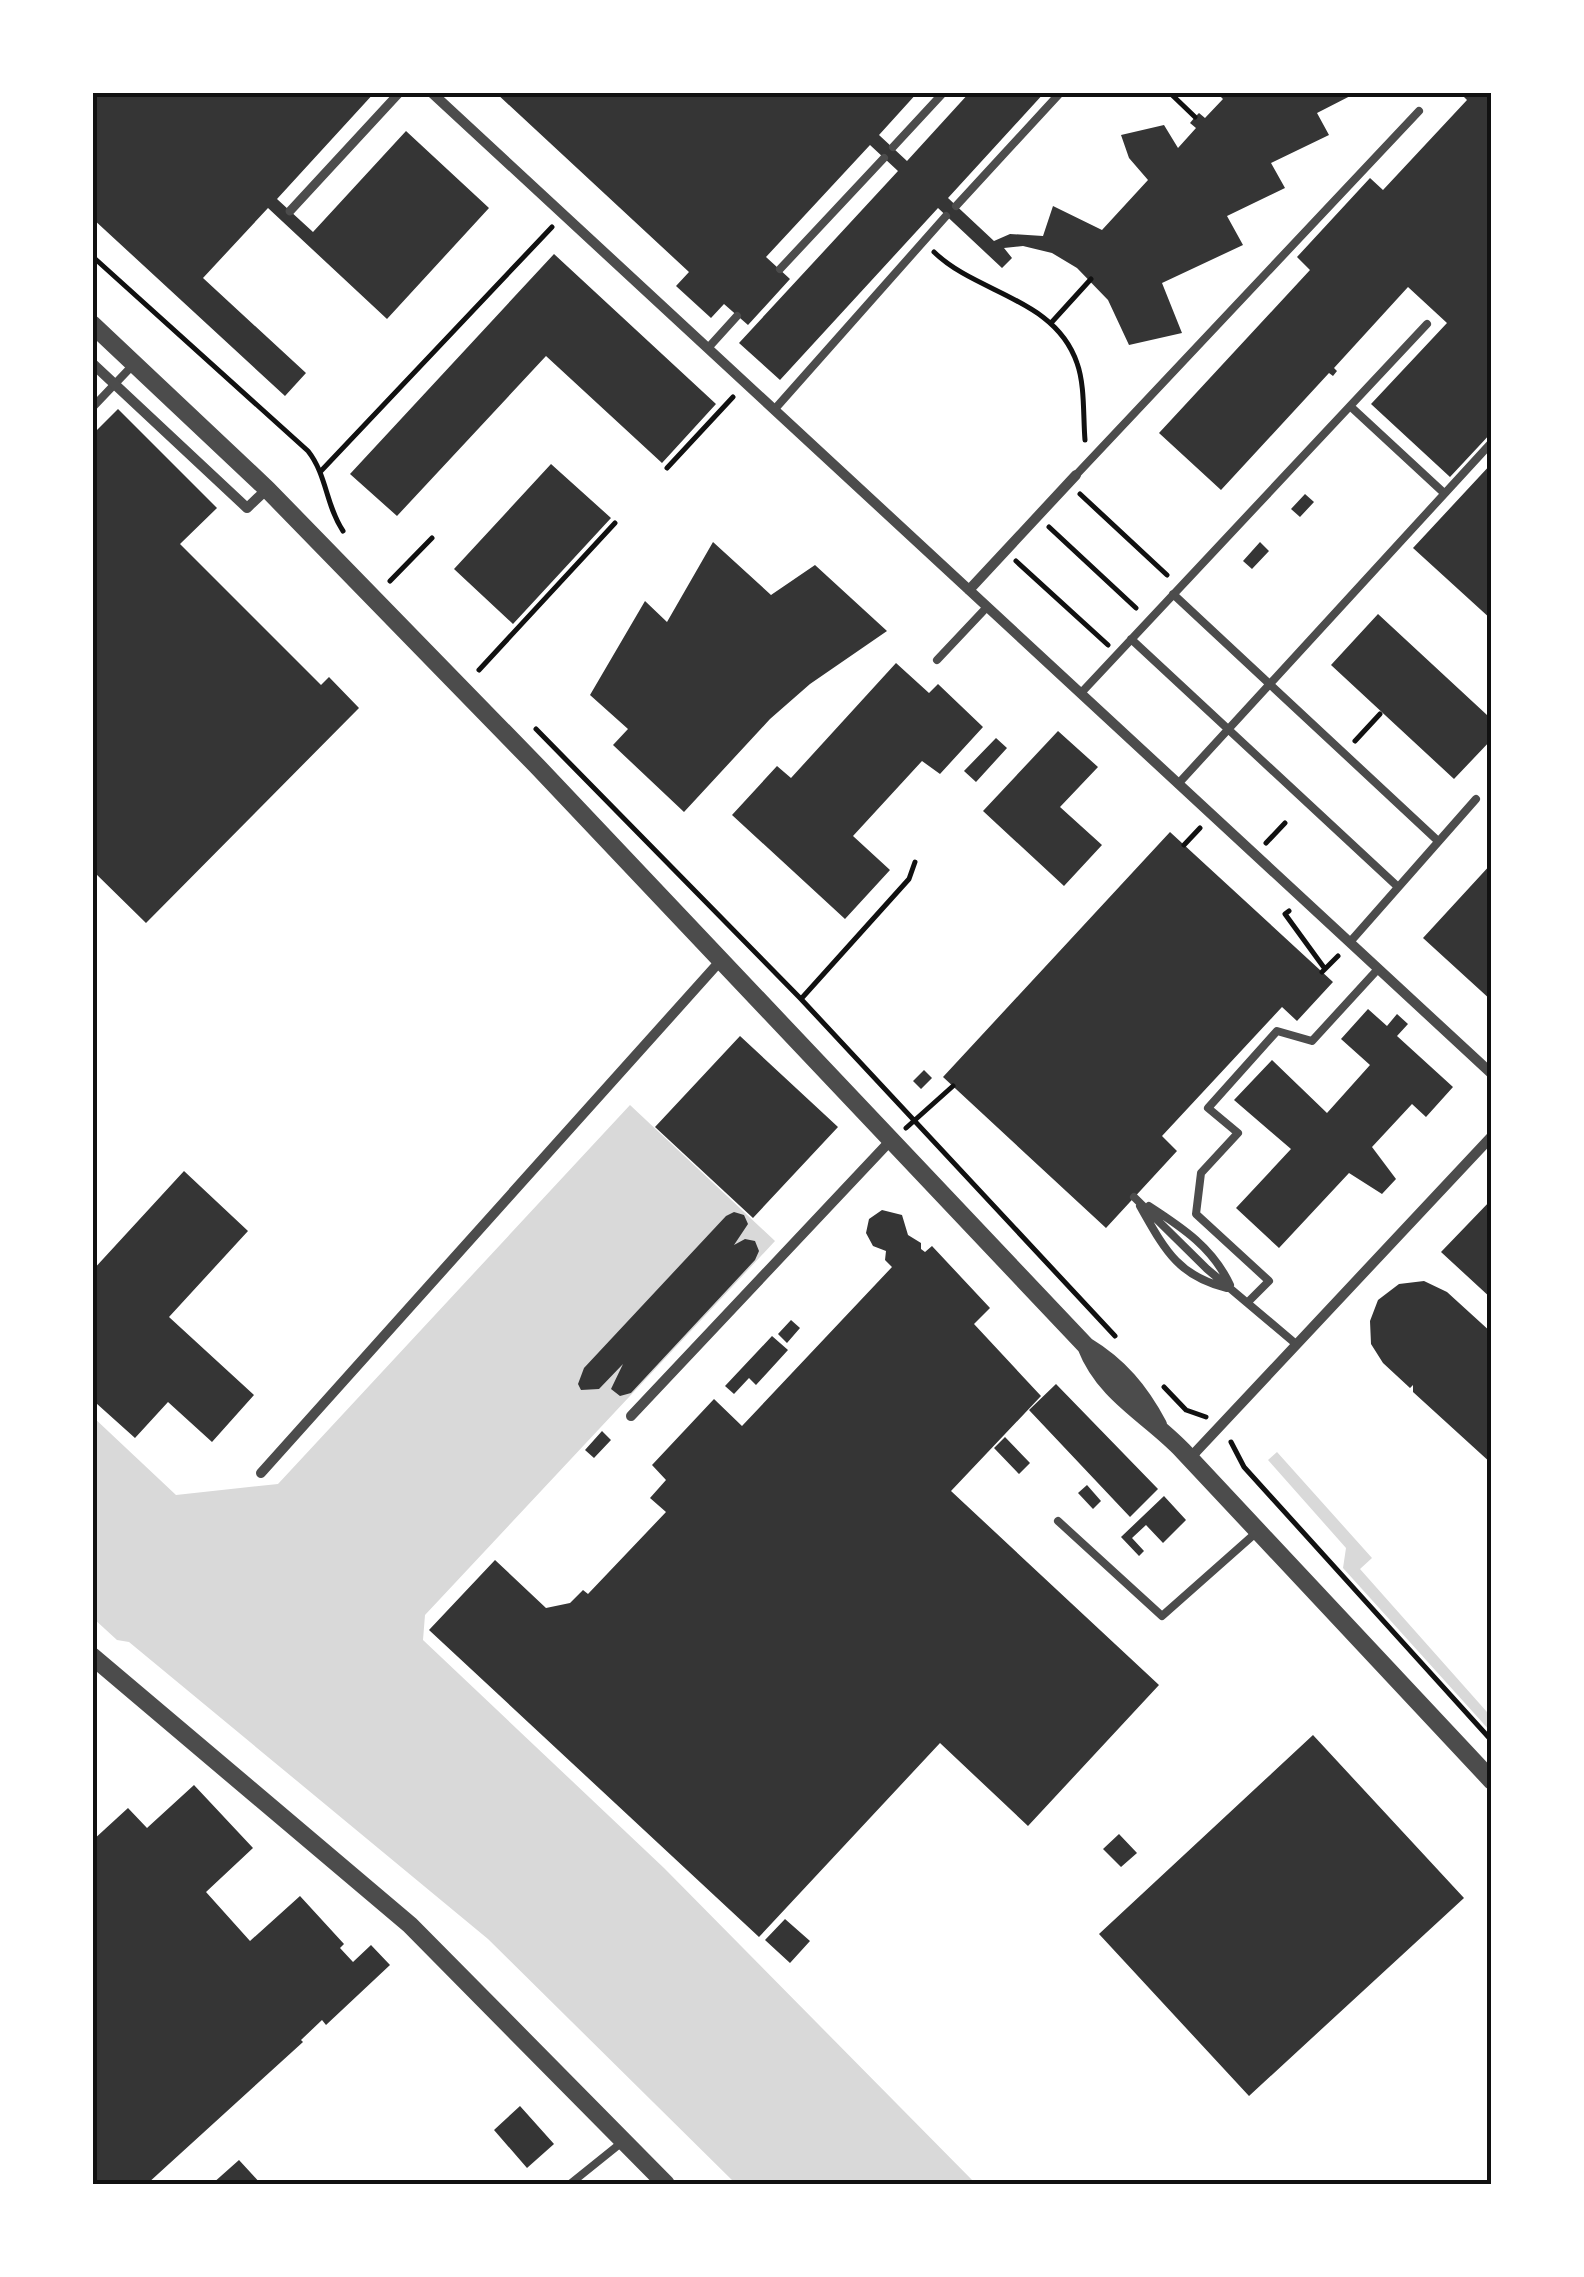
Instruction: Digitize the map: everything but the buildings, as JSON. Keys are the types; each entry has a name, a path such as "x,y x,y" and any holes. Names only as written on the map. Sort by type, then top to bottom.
{"street":[{"path":"290,211 400,92"},
{"path":"432,92 1492,1074"},
{"path":"92,324 267,489 722,959 1086,1346 1096,1371 1132,1409 1158,1425 1190,1458 1492,1781"},
{"path":"92,363 117,381 247,508 267,489"},
{"path":"968,590 1072,479"},
{"path":"261,1473 722,959"},
{"path":"1190,1458 1492,1136"},
{"path":"631,1416 892,1139"},
{"path":"92,1656 410,1925 666,2184"}],"lane":[{"path":"893,147 944,92"},
{"path":"956,206 1061,92"},
{"path":"1072,479 1419,111"},
{"path":"780,270 884,158"},
{"path":"774,410 946,216"},
{"path":"708,348 737,316"},
{"path":"1080,693 1428,324"},
{"path":"92,408 136,362"},
{"path":"1350,406 1444,493"},
{"path":"1178,784 1492,442"},
{"path":"1177,590 1270,684 1438,841"},
{"path":"937,660 987,607"},
{"path":"1131,639 1396,886"},
{"path":"1350,942 1476,799"},
{"path":"1248,1302 1269,1280 1196,1214 1201,1174 1238,1133 1208,1108 1277,1032 1312,1041 1378,969"},
{"path":"1134,1196 1186,1230 1218,1260 1232,1290"},
{"path":"1134,1196 1166,1252 1198,1281 1232,1290"},
{"path":"1134,1196 1232,1290 1296,1344"},
{"path":"1058,1522 1162,1616 1258,1531"},
{"path":"570,2184 623,2141"}],"path":[{"path":"1169,92 1195,117"},
{"path":"320,471 564,215"},
{"path":"924,243 951,269 1019,300 1051,323 1078,364 1087,464"},
{"path":"92,256 308,451 320,471 328,506 348,537"},
{"path":"1051,323 1091,279"},
{"path":"666,468 722,408"},
{"path":"1072,479 1177,590"},
{"path":"1037,517 1150,620"},
{"path":"479,670 615,523"},
{"path":"390,581 432,538"},
{"path":"1005,551 1117,654"},
{"path":"378,569 403,594"},
{"path":"466,658 492,684"},
{"path":"1344,753 1380,714"},
{"path":"530,723 802,999 1124,1345"},
{"path":"802,999 909,879 916,862"},
{"path":"1302,898 1286,914 1325,969"},
{"path":"915,1121 953,1086"},
{"path":"1161,1384 1186,1410 1219,1427 1244,1467 1492,1741"}],"shaded area":[{"path":"630,1105 775,1241 425,1615 423,1640 664,1868 976,2184 736,2184 488,1939 129,1642 117,1640 93,1618 92,1416 176,1495 278,1484"},
{"path":"1277,1452 1372,1558 1360,1569 1487,1712 1491,1732 1343,1568 1346,1548 1268,1460"}]}
